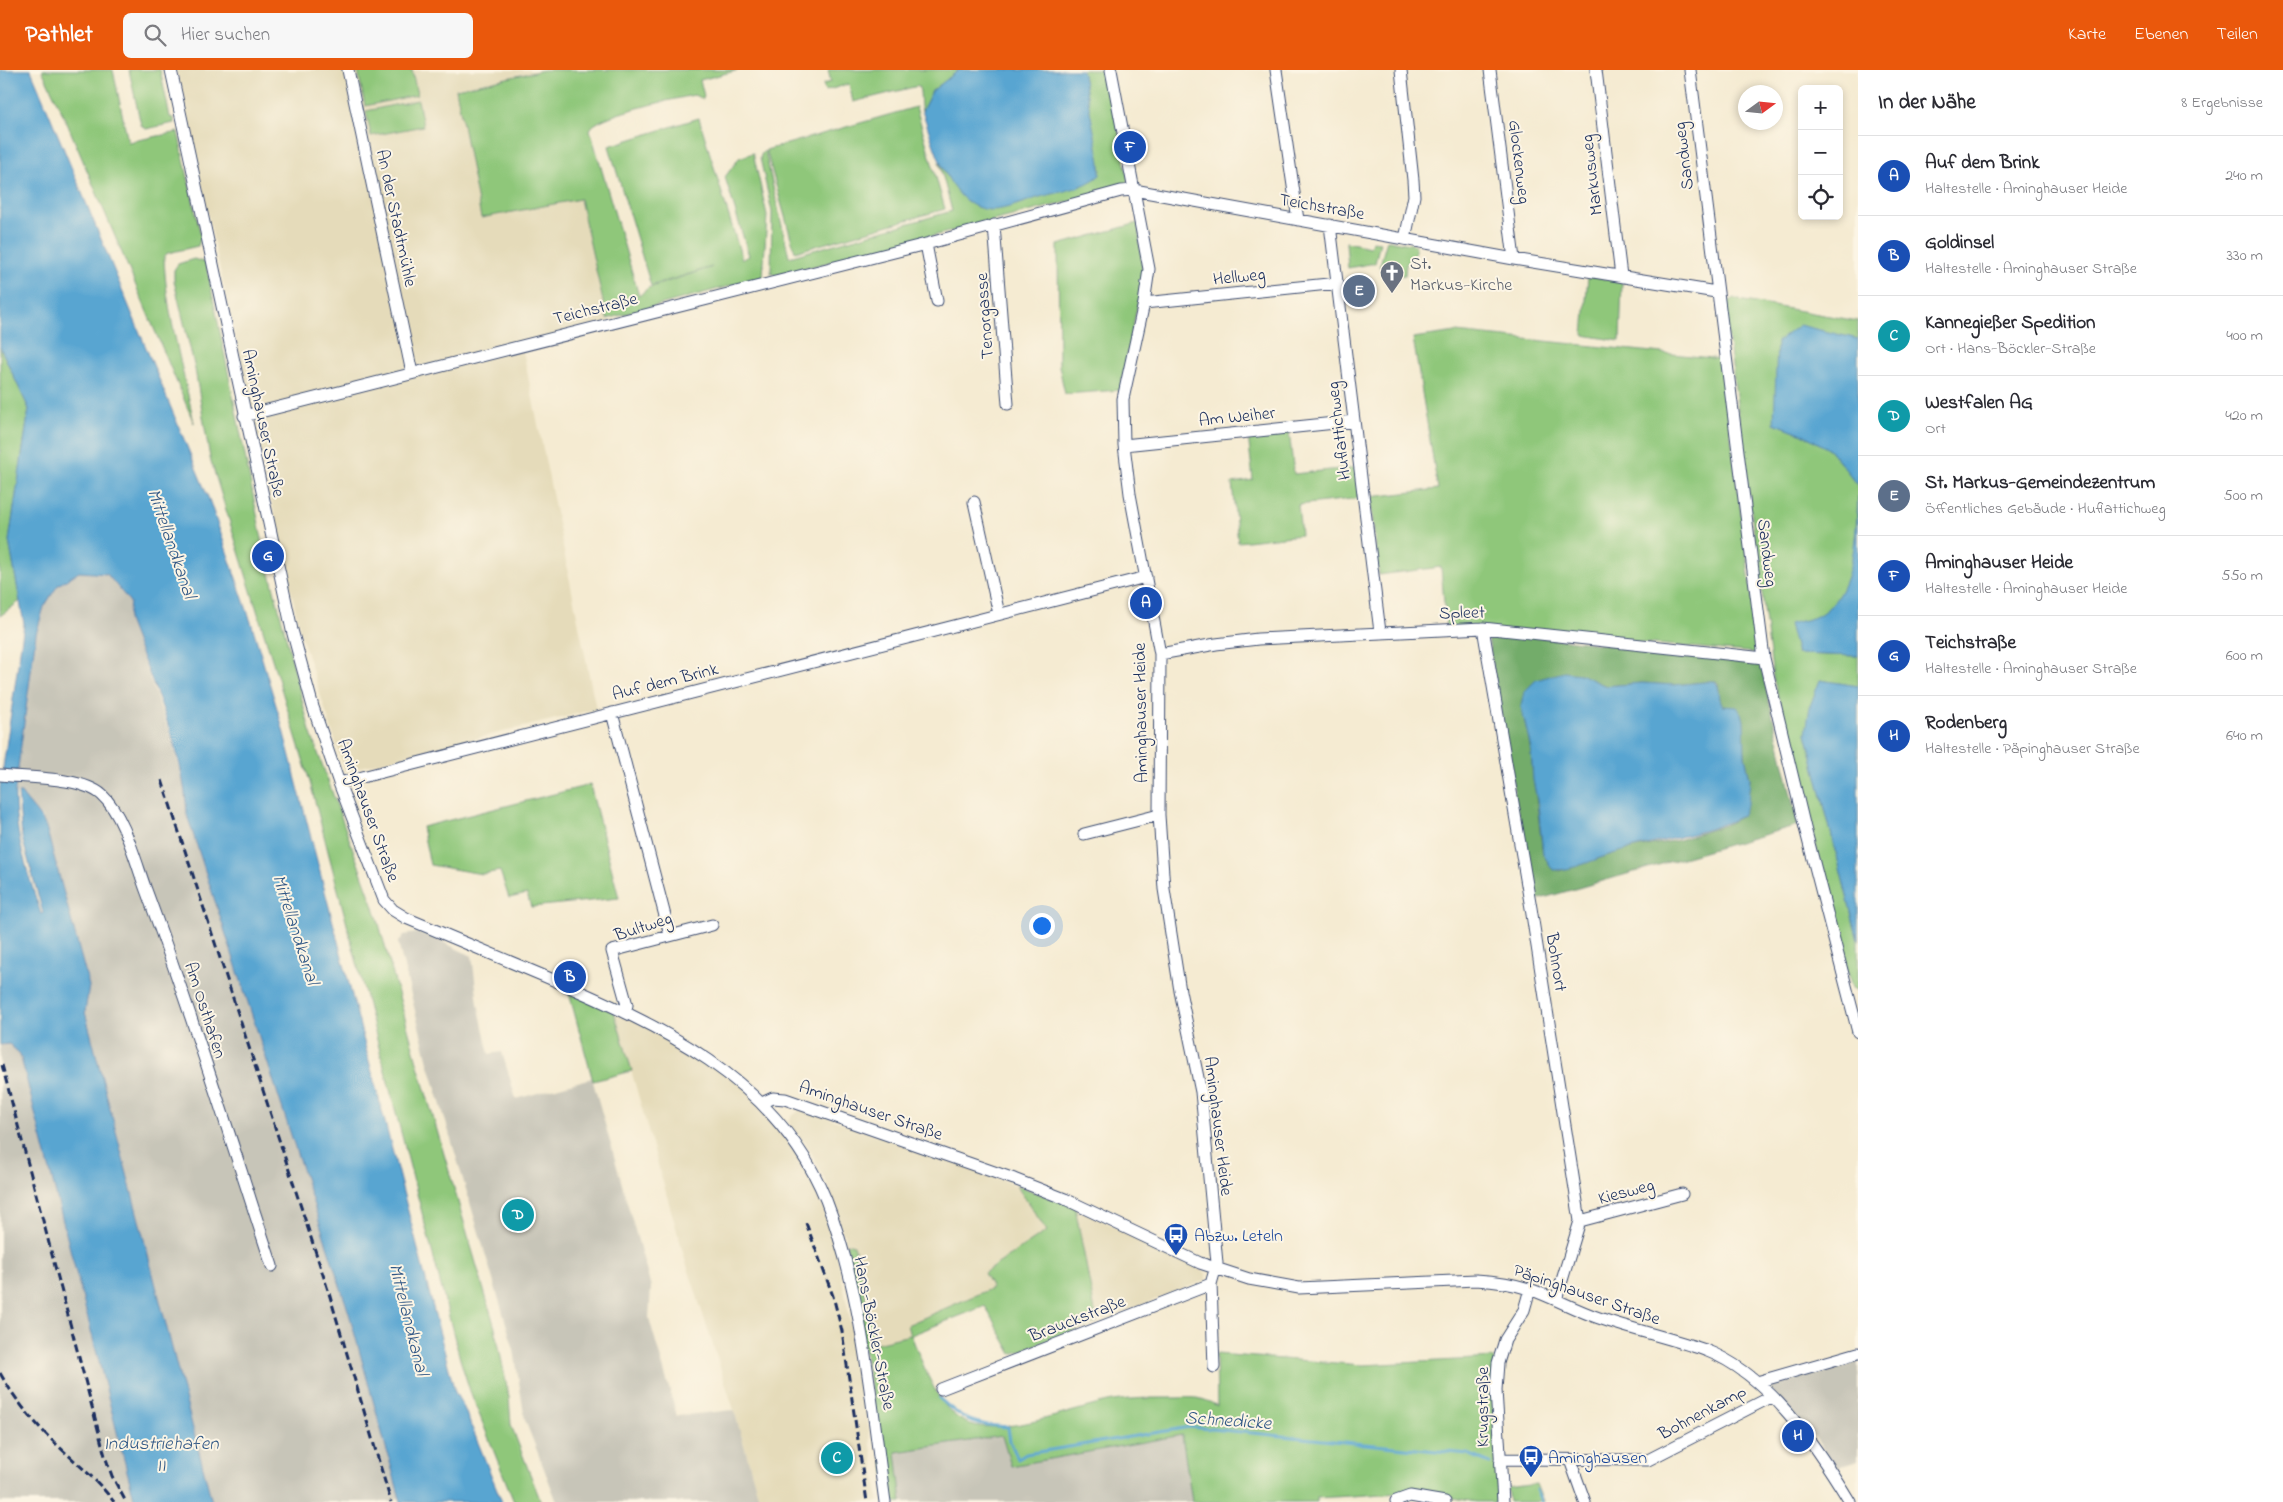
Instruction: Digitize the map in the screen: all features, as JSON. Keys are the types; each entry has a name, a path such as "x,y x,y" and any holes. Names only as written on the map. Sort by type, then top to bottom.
{"street":[{"name":"Aminghauser Straße","path":"171,70 244,416 292,630 313,707 339,782 379,890 393,910 406,918 626,1012 707,1057 743,1084 762,1102 773,1098 785,1099 1014,1179 1065,1199 1216,1269"},
{"name":"An der Stadtmühle","path":"348,70 412,373"},
{"name":"Aminghauser Heide","path":"1111,70 1149,269 1144,303 1122,399 1124,445 1130,494 1160,654 1159,815 1164,889 1171,944 1201,1092 1216,1269"},
{"path":"1276,70 1298,220"},
{"path":"1401,70 1414,188 1405,239"},
{"name":"Glockenweg","path":"1490,70 1514,259"},
{"name":"Markusweg","path":"1596,70 1621,276"},
{"name":"Sandweg","path":"1690,70 1716,292 1764,658 1805,828 1858,1032"},
{"name":"Teichstraße","path":"244,416 926,244 1121,191 1134,190 1514,259 1716,292"},
{"name":"Tenorgasse","path":"994,225 1008,404"},
{"name":"Huflattichweg","path":"1330,225 1380,632"},
{"path":"926,244 936,301"},
{"name":"Hellweg","path":"1144,303 1338,283"},
{"name":"Am Weiher","path":"1124,445 1354,421"},
{"path":"974,502 999,614"},
{"name":"Auf dem Brink","path":"339,782 1146,577"},
{"name":"Spleet","path":"1160,654 1258,639 1483,628 1764,658"},
{"name":"Bohnort","path":"1483,628 1531,908 1580,1221 1556,1300"},
{"path":"612,712 670,935"},
{"name":"Am Osthafen","path":"0,775 91,787 111,805 130,847 166,942 272,1266"},
{"path":"1084,834 1159,815"},
{"name":"Bultweg","path":"626,1012 626,1005 612,951 712,925"},
{"name":"Hans-Böckler-Straße","path":"762,1102 799,1150 813,1173 833,1220 858,1320 885,1502"},
{"name":"Kiesweg","path":"1580,1221 1682,1194"},
{"path":"1214,1367 1211,1284 1216,1269"},
{"name":"Päpinghauser Straße","path":"1216,1269 1249,1279 1299,1288 1476,1280 1504,1282 1530,1289 1597,1318 1706,1351 1757,1382 1810,1440 1850,1502"},
{"name":"Brauckstraße","path":"941,1389 1211,1284"},
{"name":"Krugstraße","path":"1503,1502 1496,1390 1498,1363 1505,1340 1524,1310 1530,1289"},
{"path":"1757,1382 1858,1354"},
{"name":"Bohnenkamp","path":"1500,1459 1648,1460 1771,1397"},
{"path":"1570,1460 1585,1502"},
{"path":"1396,1501 1410,1496 1445,1502"}],"shaded area":[{"path":"176,70 544,70 456,88 482,218 580,199 608,324 523,351 596,709 345,771 301,635"},
{"path":"80,572 107,574 130,602 128,620 171,737 186,793 187,815 351,1320 400,1497 392,1502 212,1502 85,1012 89,986 42,817 28,804 21,793 15,793 36,634 44,607 58,585"},
{"path":"416,933 432,937 472,956 478,1004 489,1054 502,1052 516,1099 592,1078 651,1287 649,1318 677,1416 734,1410 760,1502 557,1502 525,1420 514,1350 428,1062 398,943 404,935"},
{"path":"611,1000 746,1085 781,1122 815,1187 833,1236 861,1374 879,1502 760,1502 734,1410 685,1259"},
{"path":"9,1044 20,1054 135,1502 0,1502 0,1045"},
{"path":"800,1110 814,1113 1016,1185 1048,1231 984,1272 993,1288 908,1325 911,1335 877,1344 854,1245 846,1243 830,1190 807,1145 789,1123 792,1116"},
{"path":"1075,1207 1194,1266 1206,1273 1206,1280 1097,1322"},
{"path":"1858,1357 1858,1461 1835,1468 1815,1437 1767,1387 1768,1384"},
{"path":"1183,1435 1192,1502 902,1502 896,1452 1003,1436 1011,1466"}],"green space":[{"path":"42,70 113,70 128,142 178,132 201,237 198,246 168,253 164,256 165,276 171,318 194,423 67,123"},
{"path":"129,70 160,70 170,117 174,118 174,123 146,129 141,125"},
{"path":"358,70 412,70 417,95 365,106"},
{"path":"544,70 739,70 700,80 703,99 694,95 636,108 605,119 595,124 590,130 639,296 648,288 712,267 651,286 609,146 699,118 742,259 749,256 725,177 739,158 753,153 767,215 763,277 607,319 580,199 481,218 456,89"},
{"path":"828,70 959,70 932,91 922,111 918,86 853,102 849,84 825,91 823,84 831,82"},
{"path":"1082,70 1107,70 1128,180 1123,188 786,273 775,275 771,273 772,212 760,158 765,151 789,257 952,211 939,162 958,192 1101,171"},
{"path":"418,100 423,126 371,136 366,111"},
{"path":"916,107 945,209 795,252 766,150"},
{"path":"1138,223 1143,278 1120,390 1065,394 1059,366 1058,245"},
{"path":"1387,240 1416,245 1414,259 1406,264 1405,275 1397,276 1397,273 1381,273 1380,265"},
{"path":"1372,241 1380,242 1375,263 1348,268 1346,242 1370,247"},
{"path":"194,259 206,263 265,554 310,731 376,913 419,1069 495,1328 509,1397 511,1425 541,1502 514,1502 470,1391 460,1359 310,782 210,458 195,369 174,281 174,270 178,264"},
{"path":"1588,276 1622,282 1620,341 1583,335"},
{"path":"1733,299 1858,321 1858,339 1799,326 1774,423 1803,434 1830,450 1858,485 1856,537 1853,556 1842,590 1832,604 1817,617 1790,624 1797,654 1858,656 1858,686 1820,680 1806,733 1858,940 1858,991 1852,988 1773,677 1724,305"},
{"path":"1456,332 1721,359 1759,653 1446,626 1441,567 1379,575 1370,497 1438,489 1413,338"},
{"path":"0,347 29,409 9,541 20,601 0,616"},
{"path":"1289,431 1294,474 1357,467 1361,498 1298,505 1301,535 1238,542 1232,483 1253,480 1248,435"},
{"path":"1495,632 1760,662 1798,825 1533,901 1488,638","holes":["1595,681 1606,686 1642,683 1674,685 1716,681 1718,683 1720,704 1742,713 1745,756 1750,779 1742,816 1725,825 1679,840 1624,850 1559,871 1543,854 1528,730"]},
{"path":"590,785 619,898 531,907 527,894 509,898 500,871 482,874 430,865 422,827"},
{"path":"569,993 614,1012 632,1071 593,1081"},
{"path":"1016,1185 1075,1207 1097,1322 1012,1354 985,1306 911,1335 937,1393 952,1413 961,1420 976,1426 1014,1425 1113,1401 1134,1399 1195,1398 1205,1400 1217,1406 1216,1354 1363,1365 1494,1358 1499,1502 1476,1502 1418,1492 1317,1498 1317,1502 1192,1502 1182,1435 1011,1466 1002,1436 896,1452 902,1502 890,1502 846,1243 854,1245 876,1343 910,1335 907,1325 992,1288 984,1273 1047,1231"},
{"path":"1536,1484 1543,1502 1509,1502 1507,1488"}],"water":[{"path":"0,70 31,70 210,502 252,625 281,722 455,1392 464,1408 502,1502 401,1502 349,1313 187,815 185,790 173,740 128,620 130,602 107,574 79,572 58,585 44,607 36,634 15,790 15,806 19,838 41,914 43,913 22,838 18,793 21,793 46,827 89,986 85,1012 212,1502 135,1502 20,1054 9,1044 0,1045 0,788 24,624 9,541 29,409 0,347"},
{"path":"959,70 1082,70 1100,162 1100,175 1079,187 997,210 977,207 964,199 945,172 922,111 932,91"},
{"path":"1799,325 1858,339 1858,485 1830,450 1803,434 1774,423 1777,342"},
{"path":"1858,497 1858,656 1797,654 1789,624 1819,615 1831,605 1840,593 1847,578 1854,545"},
{"path":"1564,672 1580,674 1606,686 1642,683 1674,685 1715,681 1723,706 1737,707 1742,713 1744,721 1745,756 1750,779 1748,802 1742,816 1695,833 1632,848 1585,864 1553,870 1543,854 1538,804 1533,780 1531,749 1521,706 1524,692 1536,680"},
{"path":"1820,680 1858,686 1858,940 1806,733 1810,706"}],"waterway":[{"name":"Schnedicke","path":"939,1398 963,1417 970,1420 987,1425 1008,1427 1010,1441 1018,1459 1026,1454 1190,1427 1468,1454 1490,1463"},
{"name":"Schnedicke","path":"1536,1490 1541,1502"}],"railway":[{"path":"162,780 328,1290 391,1502"},
{"path":"2,1065 105,1456 112,1476 126,1502"},
{"path":"806,1223 833,1296 842,1331 867,1502"},
{"path":"0,1373 18,1401 39,1426 93,1478 114,1502"}],"place":[{"name":"Aminghauser Heide","path":"1130,147"},
{"name":"St. Markus-Gemeindezentrum","path":"1359,291"},
{"name":"St. Markus-Kirche","path":"1392,294"},
{"name":"Teichstraße","path":"268,556"},
{"name":"Auf dem Brink","path":"1146,603"},
{"name":"Goldinsel","path":"570,977"},
{"name":"Westfalen AG","path":"518,1215"},
{"name":"Abzw. Leteln","path":"1176,1256"},
{"name":"Rodenberg","path":"1798,1436"},
{"name":"Kannegießer Spedition","path":"837,1458"},
{"name":"Aminghausen","path":"1531,1478"}],"water label":[{"name":"Mittellandkanal","path":"173,543"},
{"name":"Mittellandkanal","path":"297,929"},
{"name":"Mittellandkanal","path":"410,1319"},
{"name":"Industriehafen II","path":"161,1453"}]}
